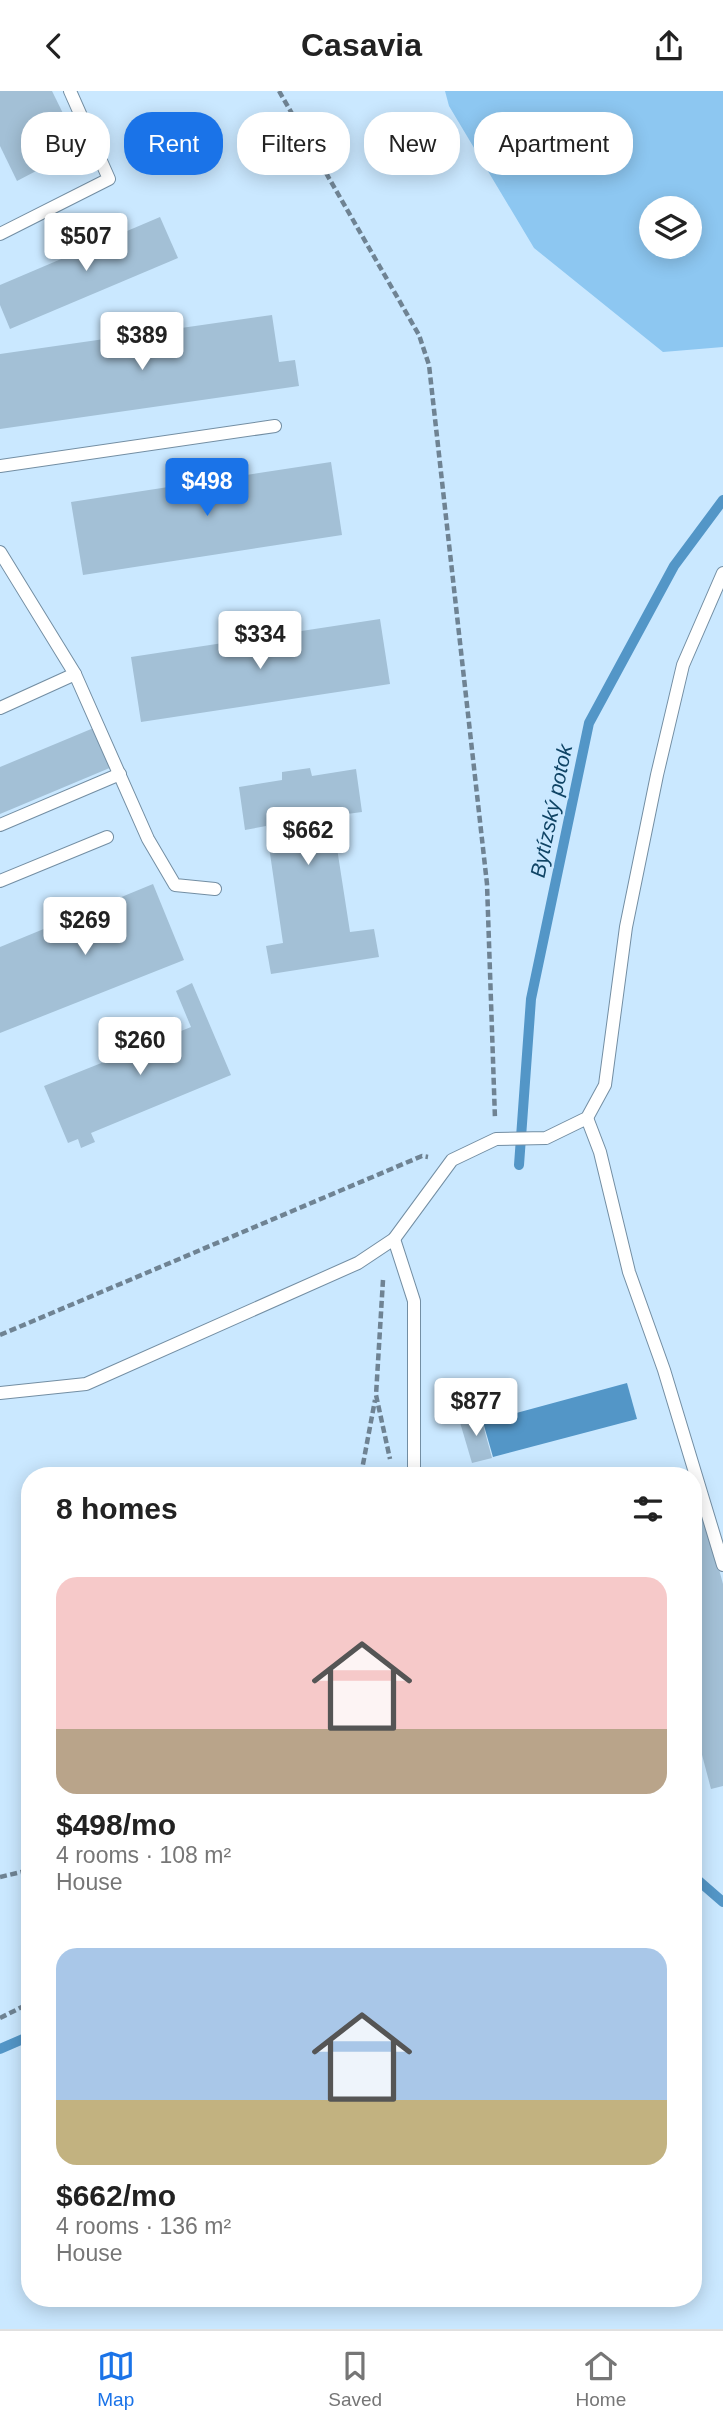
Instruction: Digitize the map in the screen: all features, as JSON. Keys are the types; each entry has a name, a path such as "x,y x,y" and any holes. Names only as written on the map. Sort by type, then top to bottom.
{"lane":[{"path":"0,234 109,179 70,91"},
{"path":"0,466 275,426"},
{"path":"0,552 75,674 148,839 175,885 215,889"},
{"path":"0,1393 86,1384 358,1263 394,1239 452,1160 496,1139 546,1138 587,1118 605,1085 626,927 683,665 723,573"},
{"path":"0,709 75,674"},
{"path":"0,825 120,774"},
{"path":"0,881 107,837"},
{"path":"587,1118 600,1152 629,1272 664,1370 693,1467"},
{"path":"394,1239 414,1301 414,1467"},
{"path":"702,1496 723,1565"}],"path":[{"path":"279,91 419,335 429,365 487,884 496,1139"},
{"path":"0,1335 422,1156 452,1160"},
{"path":"362,1467 376,1395 380,1290 384,1277"},
{"path":"376,1395 390,1462"},
{"path":"0,1877 21,1872"},
{"path":"0,2018 21,2008"}],"shaded area":[{"path":"445,91 723,91 723,347 663,352 534,248 490,175 633,175 633,112 474,112 474,148 460,124 460,112 453,112"},
{"path":"627,1383 637,1419 493,1457 483,1422"}],"building":[{"path":"0,91 52,91 62,112 21,112 21,175 28,175 17,181 0,146"},
{"path":"160,217 178,258 10,329 0,305 0,285"},
{"path":"272,315 279,362 295,360 299,386 0,429 0,354"},
{"path":"331,462 342,535 83,575 71,502"},
{"path":"380,619 390,684 141,722 131,657"},
{"path":"96,727 112,767 0,814 0,767"},
{"path":"310,768 312,776 356,769 362,812 332,816 350,932 374,929 379,957 271,974 266,946 283,943 266,826 245,830 239,787 282,780 282,772"},
{"path":"153,884 184,960 0,1033 0,947"},
{"path":"192,983 231,1075 91,1133 95,1142 81,1148 78,1139 68,1143 44,1086 191,1027 176,991"},
{"path":"480,1414 492,1458 472,1463 459,1419"},
{"path":"702,1506 723,1584 723,1786 711,1789 702,1755"}],"waterway":[{"name":"Bytízský potok","path":"519,1165 531,999 589,723 674,566 723,500"},
{"path":"702,1884 723,1902"},
{"name":"Bytízský potok","path":"0,2049 21,2040"}]}
